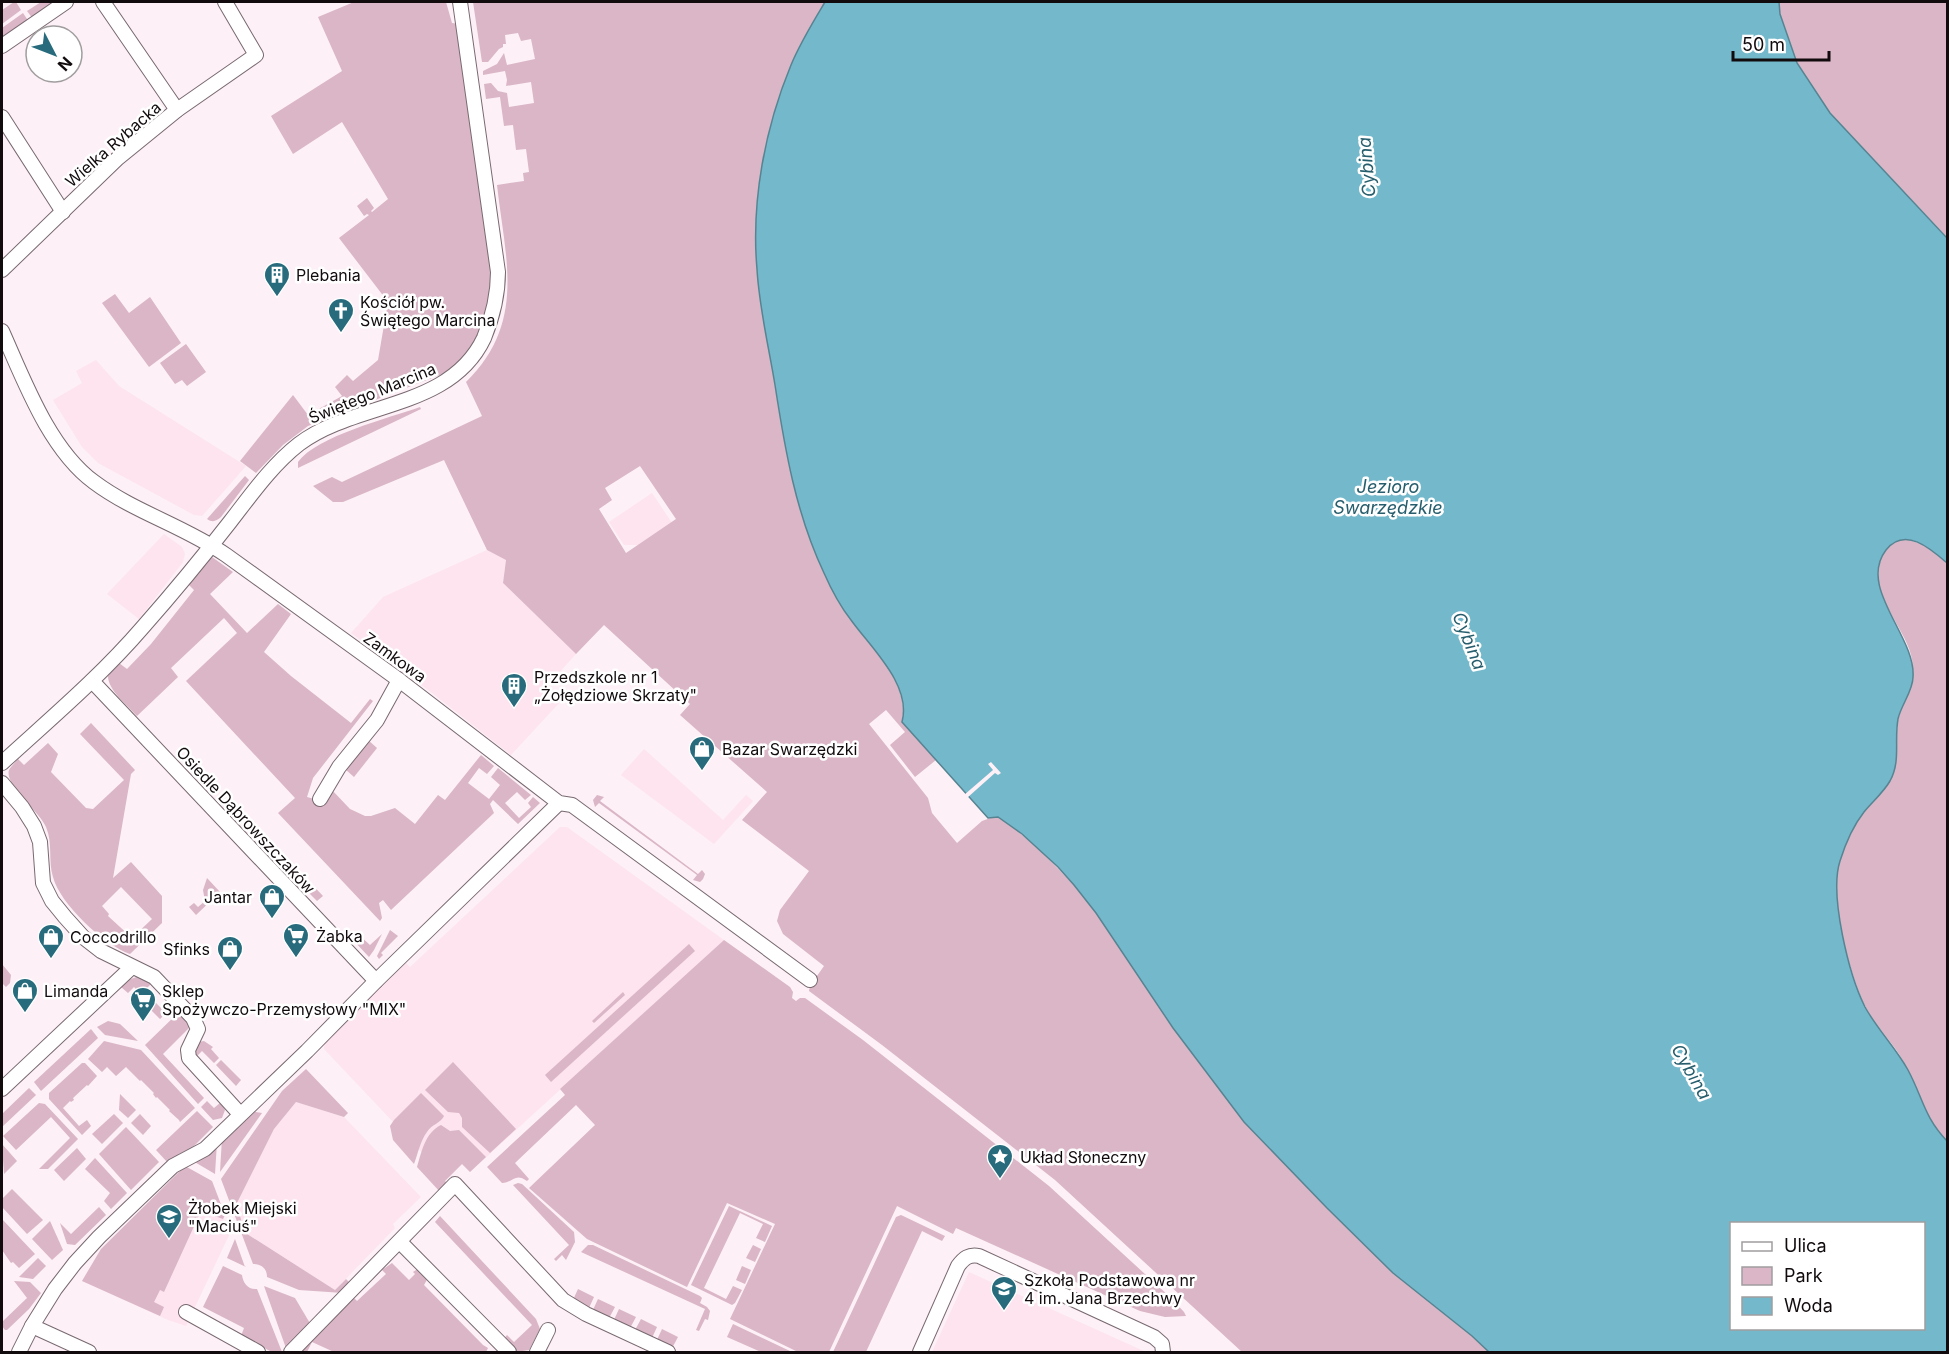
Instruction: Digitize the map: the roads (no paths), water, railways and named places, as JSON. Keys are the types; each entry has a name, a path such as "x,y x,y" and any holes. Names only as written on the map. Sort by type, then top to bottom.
{"street":[{"path":"2,46 66,2"},
{"path":"103,2 177,110"},
{"name":"Wielka Rybacka","path":"2,270 118,158 177,110 256,55 225,2"},
{"name":"Świętego Marcina","path":"2,762 92,681 143,627 263,480 298,445 337,424 415,395 450,378 475,354 488,328 497,295 498,272 460,2"},
{"path":"2,117 63,212"},
{"name":"Zamkowa","path":"2,331 54,438 75,466 94,482 121,499 212,545 810,980"},
{"path":"320,799 339,767 377,720 399,680"},
{"name":"Osiedle Dąbrowszczaków","path":"92,681 376,981"},
{"path":"2,783 22,807 37,831 42,876 52,901 74,928 90,943 108,956 154,977 195,1020 197,1032 188,1052 190,1060 240,1114"},
{"path":"19,1353 32,1326 61,1281 99,1237 173,1166 203,1150 307,1051 376,981 565,804"},
{"path":"2,1089 132,967"},
{"path":"291,1353 455,1184 563,1300 588,1315 668,1353"},
{"path":"400,1242 509,1353"},
{"path":"920,1353 958,1266 967,1256 979,1256 1154,1337 1162,1344 1163,1353"},
{"path":"186,1312 258,1353"},
{"path":"32,1326 89,1353"},
{"path":"537,1353 548,1330"}],"water":[{"name":"Jezioro Swarzędzkie","path":"825,2 1779,2 1780,14 1797,63 1830,113 1947,238 1947,563 1918,542 1901,540 1893,543 1886,550 1879,565 1878,580 1912,661 1913,677 1898,719 1893,773 1884,790 1860,817 1850,836 1840,861 1837,894 1847,956 1865,1007 1903,1062 1933,1124 1947,1141 1947,1352 1489,1352 1393,1273 1244,1122 1173,1028 1096,913 1074,885 1022,834 998,817 988,818 902,722 904,708 896,681 839,603 814,551 799,505 788,457 762,313 756,243 758,191 767,139 782,89 803,41"}],"place":[{"name":"Plebania","path":"277,298"},
{"name":"Kościół pw. Świętego Marcina","path":"341,334"},
{"name":"Przedszkole nr 1 „Żołędziowe Skrzaty\"","path":"514,709"},
{"name":"Bazar Swarzędzki","path":"702,772"},
{"name":"Jantar","path":"272,920"},
{"name":"Żabka","path":"296,959"},
{"name":"Coccodrillo","path":"51,960"},
{"name":"Sfinks","path":"230,972"},
{"name":"Limanda","path":"25,1014"},
{"name":"Sklep Spożywczo-Przemysłowy \"MIX\"","path":"143,1023"},
{"name":"Układ Słoneczny","path":"1000,1180"},
{"name":"Żłobek Miejski \"Maciuś\"","path":"169,1240"},
{"name":"Szkoła Podstawowa nr 4 im. Jana Brzechwy","path":"1004,1312"}],"water label":[{"name":"Cybina","path":"1367,167"},
{"name":"Cybina","path":"1469,641"},
{"name":"Cybina","path":"1691,1072"}]}
